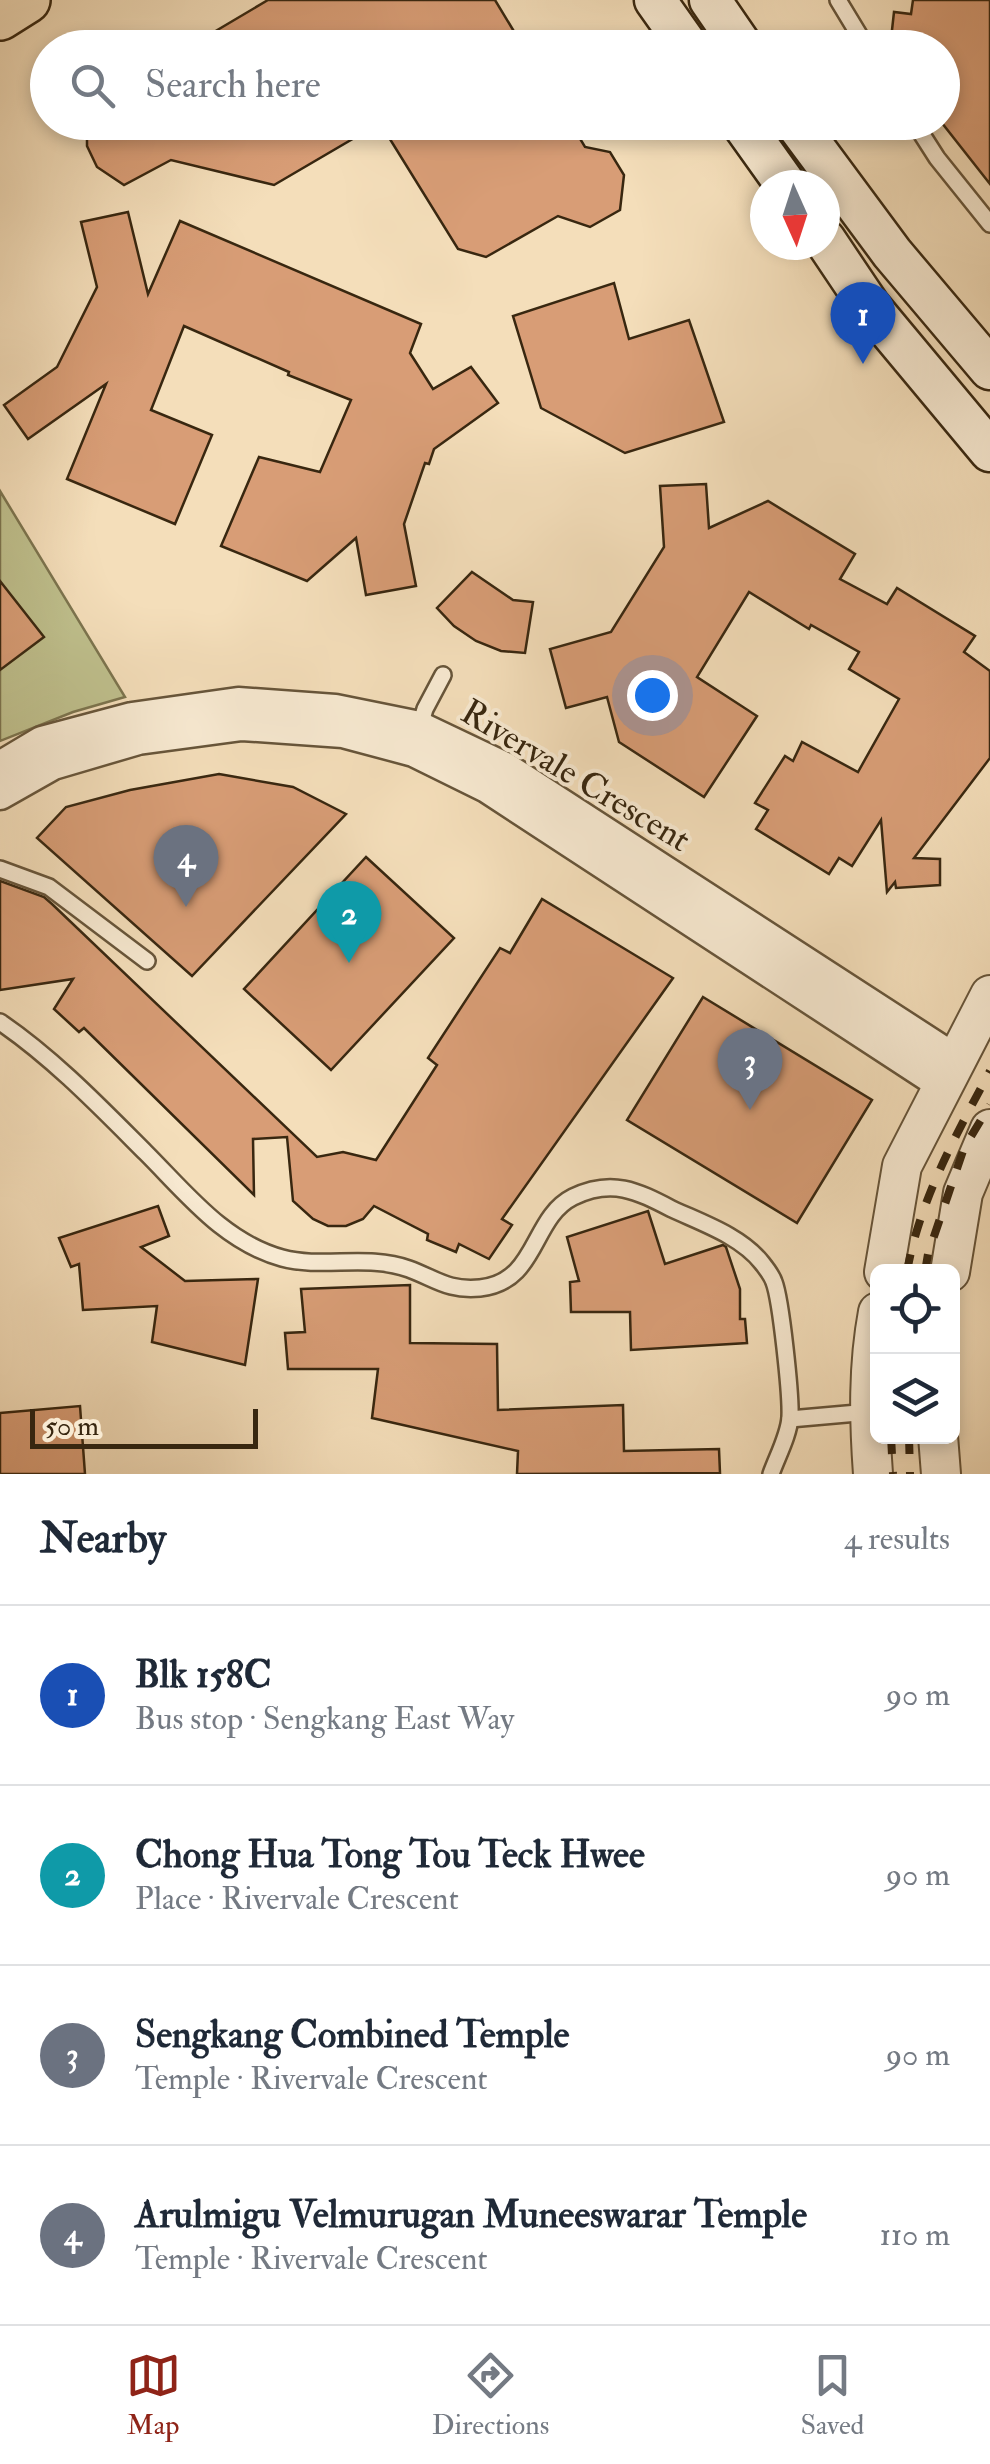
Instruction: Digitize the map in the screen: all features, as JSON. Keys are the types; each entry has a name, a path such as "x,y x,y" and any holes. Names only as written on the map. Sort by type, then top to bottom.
{"main road":[{"path":"0,16 27,0"},
{"path":"655,0 698,22"},
{"path":"753,140 775,170"},
{"path":"808,140 892,252 990,369"},
{"path":"839,260 870,306 990,451"}],"street":[{"name":"Rivervale Crescent","path":"0,767 42,742 132,718 238,703 280,717"},
{"name":"Rivervale Crescent","path":"0,794 53,764 138,739 336,710 505,768 520,794 948,1072"},
{"path":"885,1264 902,1166 990,995"},
{"path":"951,1264 963,1193 990,1130"},
{"path":"871,1354 873,1474"},
{"path":"939,1444 942,1474"}],"lane":[{"path":"838,0 856,30"},
{"path":"925,140 990,224"},
{"path":"417,739 424,709 442,675"},
{"path":"0,869 49,886 148,962"},
{"path":"0,1022 131,1138 221,1228 284,1258 318,1262 359,1260 410,1270 438,1285 478,1289 506,1283 522,1267 559,1207 598,1189 614,1188 629,1188 742,1243 761,1261 774,1283 790,1419 771,1474"},
{"path":"790,1419 869,1412"}],"green space":[{"path":"0,491 125,697 73,712 0,741"}],"building":[{"path":"268,0 495,0 513,30 217,30"},
{"path":"913,0 990,0 990,184 955,140 960,140 960,30 892,30 894,12 911,14"},
{"path":"87,140 351,140 274,185 171,160 124,185 97,167"},
{"path":"391,140 581,140 585,147 610,152 624,175 620,210 590,227 558,216 486,257 458,249"},
{"path":"128,212 148,294 180,221 421,324 410,353 433,389 471,367 498,403 434,449 429,464 425,463 404,524 416,586 366,595 356,538 307,581 221,546 259,457 320,472 351,400 184,326 151,410 212,435 175,524 67,479 106,384 28,439 4,405 57,367 97,287 81,222"},
{"path":"614,283 629,339 689,320 724,422 625,453 541,408 513,316"},
{"path":"706,484 709,528 768,501 855,554 840,579 887,604 897,588 975,636 964,652 990,671 990,758 914,858 940,859 940,885 896,888 895,882 887,892 881,820 852,866 839,858 829,874 756,829 768,810 755,803 785,756 793,761 802,742 858,772 899,699 849,669 859,652 811,625 809,629 749,592 697,677 757,716 704,797 619,742 607,697 566,708 550,649 611,632 664,547 660,486"},
{"path":"472,572 513,600 533,602 525,653 501,651 476,641 437,608"},
{"path":"0,581 44,637 0,670"},
{"path":"219,774 293,787 346,814 192,976 37,838 66,807 130,790"},
{"path":"366,857 454,938 331,1070 244,989"},
{"path":"0,881 44,897 317,1157 343,1152 376,1160 437,1065 428,1058 500,948 510,953 542,899 673,978 502,1219 512,1225 489,1259 459,1244 456,1252 427,1240 428,1234 374,1206 363,1219 346,1226 328,1226 313,1219 293,1201 287,1137 253,1139 254,1195 84,1028 79,1032 54,1009 73,979 0,990"},
{"path":"703,997 872,1100 797,1223 627,1120"},
{"path":"158,1206 169,1236 141,1247 185,1281 258,1279 245,1365 152,1342 157,1306 83,1310 79,1264 71,1267 59,1238"},
{"path":"648,1211 665,1264 726,1247 740,1289 740,1319 745,1319 747,1343 631,1350 630,1312 571,1312 570,1282 579,1281 567,1237"},
{"path":"410,1285 410,1343 497,1344 498,1410 623,1405 624,1451 719,1449 720,1473 517,1474 518,1451 372,1418 378,1369 288,1369 285,1333 305,1332 301,1289"},
{"path":"80,1406 85,1474 0,1474 0,1413"}],"railway":[{"path":"909,1264 930,1194 990,1071"},
{"path":"926,1264 964,1148 990,1105"},
{"path":"891,1444 893,1474"},
{"path":"909,1444 910,1474"}],"place":[{"name":"Blk 158C","path":"863,364"},
{"name":"Arulmigu Velmurugan Muneeswarar Temple","path":"186,907"},
{"name":"Chong Hua Tong Tou Teck Hwee","path":"349,963"},
{"name":"Sengkang Combined Temple","path":"750,1110"}]}
